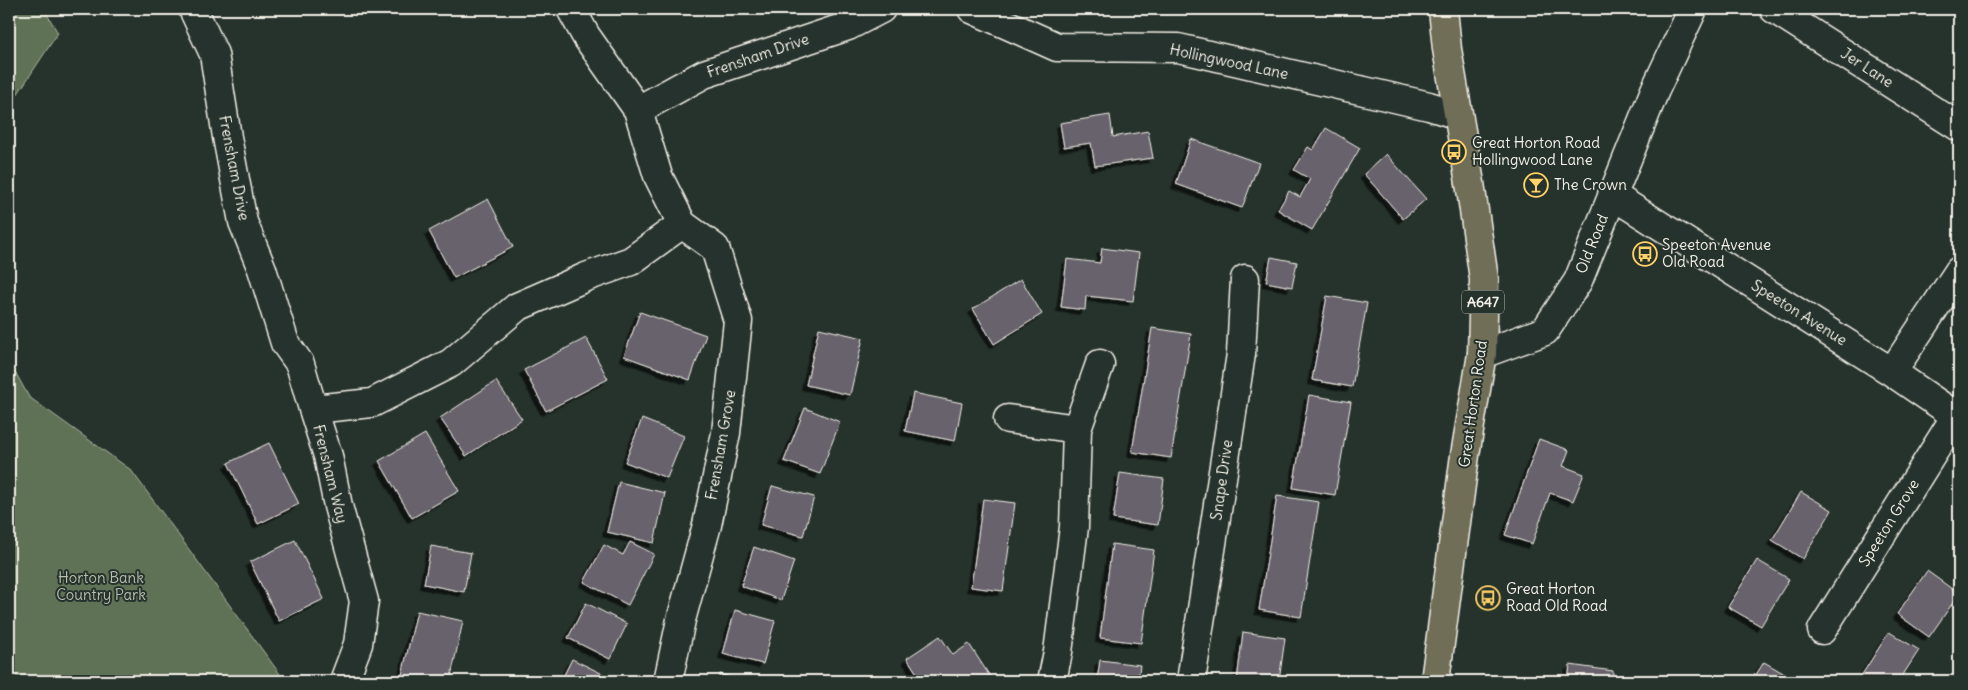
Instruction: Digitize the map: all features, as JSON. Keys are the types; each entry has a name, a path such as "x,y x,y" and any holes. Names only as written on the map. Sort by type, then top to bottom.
{"main road":[{"name":"Great Horton Road","path":"1435,681 1465,454 1482,354 1484,279 1447,49 1443,9"}],"street":[{"name":"Frensham Drive","path":"193,9 214,54 243,222 262,269 285,343 300,364 313,408"},
{"path":"571,9 586,36 638,110"},
{"name":"Frensham Drive","path":"638,110 704,74 848,26 881,9"},
{"name":"Hollingwood Lane","path":"972,9 1057,47 1178,48 1429,106 1458,115"},
{"name":"Old Road","path":"1482,354 1545,330 1578,281 1655,90 1693,9"},
{"name":"Jer Lane","path":"1774,9 1959,127"},
{"name":"Frensham Grove","path":"638,110 658,176 682,224 715,248 738,321 726,433 707,524 681,620 668,681"},
{"name":"Speeton Avenue","path":"1612,195 1892,372 1958,417"},
{"name":"Frensham Way","path":"344,681 358,644 364,601 338,506 328,456 313,408 372,403 451,363 517,307 586,277 631,261 682,224"},
{"path":"1892,372 1959,271"},
{"name":"Snape Drive","path":"1192,681 1241,354 1245,279"},
{"path":"1052,681 1058,652 1074,527 1077,429 1100,364"},
{"name":"Speeton Grove","path":"1822,630 1958,417"},
{"path":"1008,419 1077,429"}],"green space":[{"path":"9,9 44,9 58,33 9,107"},
{"name":"Horton Bank Country Park","path":"9,361 29,397 131,470 285,681 9,681"}],"building":[{"path":"1110,115 1113,137 1148,131 1153,158 1095,166 1091,143 1064,147 1060,123"},
{"path":"1326,128 1360,148 1312,230 1278,210 1289,191 1300,197 1310,179 1294,170 1308,147 1313,150"},
{"path":"1191,139 1259,163 1242,208 1176,184"},
{"path":"1386,154 1426,199 1403,219 1364,174"},
{"path":"488,199 513,247 454,278 429,231"},
{"path":"1102,248 1139,253 1133,301 1086,296 1085,310 1061,307 1067,259 1100,263"},
{"path":"1271,257 1297,262 1292,287 1266,282"},
{"path":"1021,279 1042,314 994,344 973,309"},
{"path":"1327,296 1367,303 1352,387 1312,380"},
{"path":"640,312 706,335 690,380 624,356"},
{"path":"819,328 863,338 850,395 806,385"},
{"path":"1152,328 1191,334 1171,458 1132,452"},
{"path":"586,338 608,379 546,411 524,370"},
{"path":"496,381 522,419 466,456 440,418"},
{"path":"913,393 962,403 955,441 905,431"},
{"path":"1309,395 1351,402 1335,495 1293,488"},
{"path":"805,408 840,422 820,474 784,461"},
{"path":"642,419 684,436 667,478 625,462"},
{"path":"425,434 459,491 412,518 379,461"},
{"path":"1539,439 1569,450 1563,466 1584,474 1573,501 1550,493 1532,544 1505,535"},
{"path":"269,443 299,504 258,524 228,463"},
{"path":"1120,473 1164,479 1158,525 1113,519"},
{"path":"619,482 665,493 654,543 607,532"},
{"path":"772,486 814,497 803,536 761,525"},
{"path":"1801,492 1832,510 1803,559 1772,540"},
{"path":"1277,496 1319,502 1301,617 1259,610"},
{"path":"983,499 1015,503 1003,591 971,587"},
{"path":"295,540 324,599 279,621 250,562"},
{"path":"630,542 654,554 628,605 584,582 604,545 623,555"},
{"path":"1112,544 1154,550 1141,643 1100,638"},
{"path":"431,546 471,553 464,592 424,584"},
{"path":"754,547 794,561 781,600 741,586"},
{"path":"1757,560 1789,579 1761,626 1728,607"},
{"path":"1927,571 1959,594 1929,637 1897,614"},
{"path":"586,603 627,624 610,659 568,638"},
{"path":"735,610 775,621 763,664 723,654"},
{"path":"417,611 463,621 450,681 428,681 402,675"},
{"path":"1243,632 1285,638 1279,681 1237,681"},
{"path":"1889,632 1919,650 1899,681 1858,681"},
{"path":"940,636 953,655 969,644 993,681 909,681 918,675 907,658"},
{"path":"572,659 613,679 612,681 561,681"},
{"path":"1100,660 1140,665 1138,681 1097,681"},
{"path":"1764,662 1797,681 1752,681"},
{"path":"1570,665 1613,671 1612,681 1568,681"},
{"path":"720,674 746,681 718,681"}],"place":[{"name":"Great Horton Road Hollingwood Lane","path":"1454,152"},
{"name":"The Crown","path":"1536,185"},
{"name":"Speeton Avenue Old Road","path":"1645,254"},
{"name":"Great Horton Road Old Road","path":"1488,598"}]}
